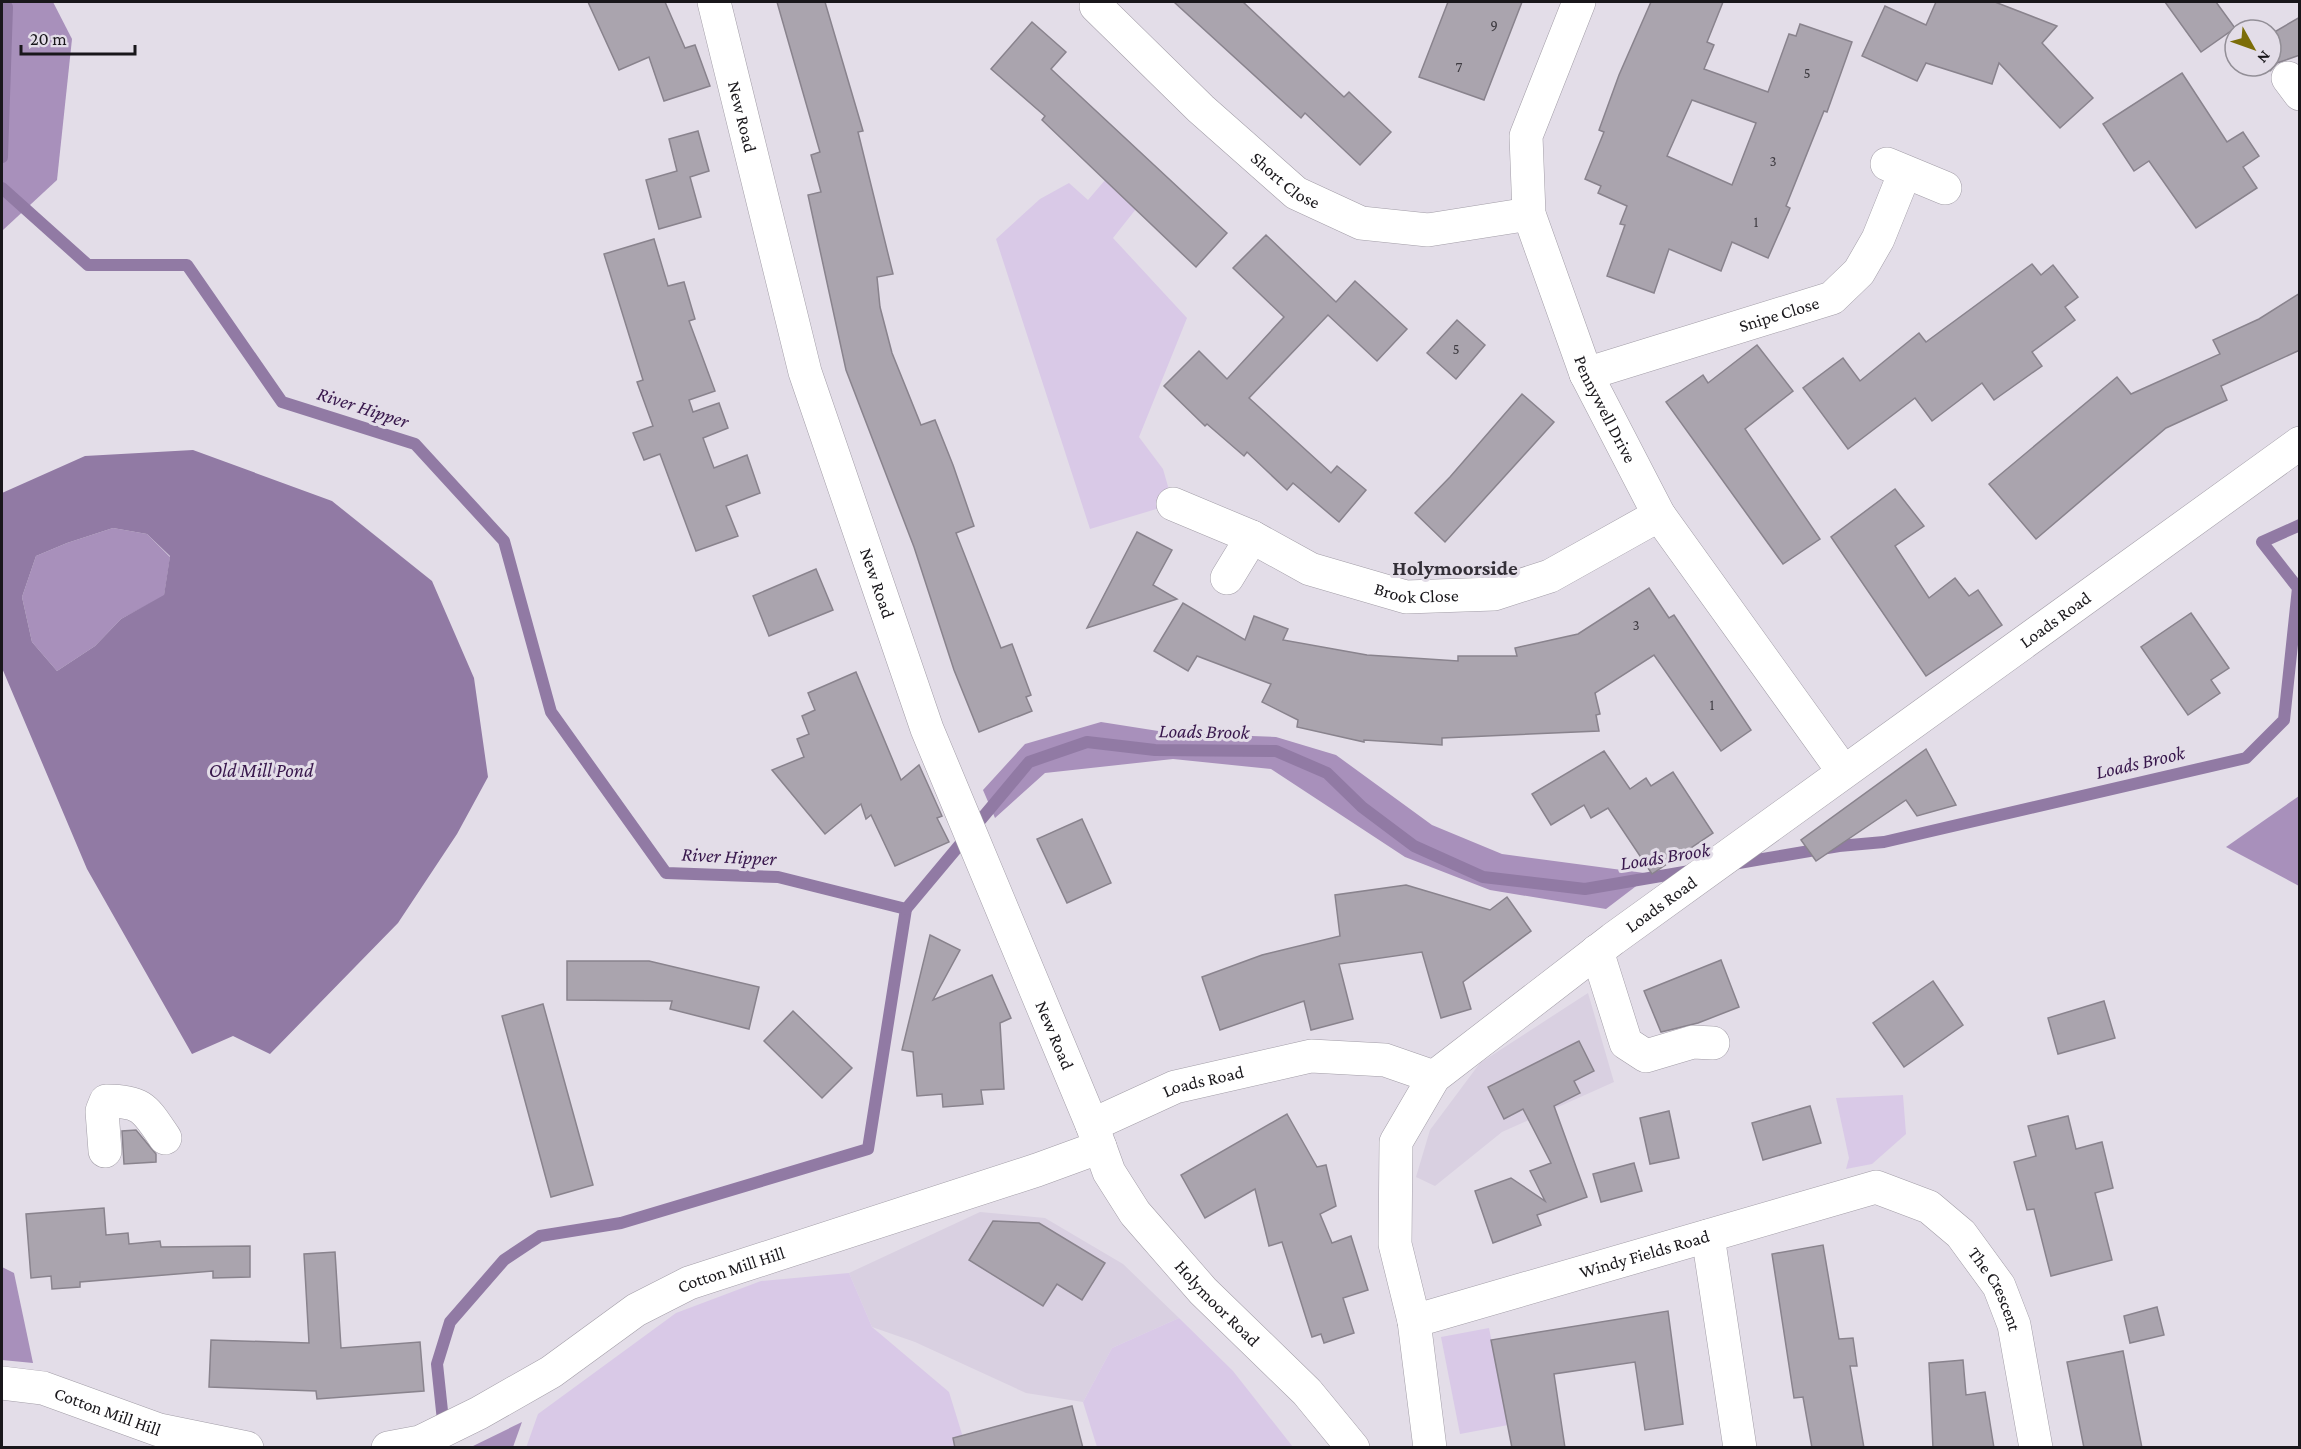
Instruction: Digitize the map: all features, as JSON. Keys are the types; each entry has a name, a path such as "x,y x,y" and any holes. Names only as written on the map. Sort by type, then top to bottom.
{"street":[{"name":"New Road","path":"714,2 808,384 927,729 1096,1136"},
{"name":"Pennywell Drive","path":"1579,2 1526,136 1529,214 1586,374 1659,515 1843,771"},
{"name":"Short Close","path":"1096,6 1201,109 1296,193 1361,223 1428,230 1529,214"},
{"name":"Snipe Close","path":"1586,374 1832,298 1860,272 1878,238 1896,168 1945,188"},
{"name":"Loads Road","path":"1096,1136 1176,1087 1311,1056 1385,1060 1434,1077 1597,951 1843,771 2300,443"},
{"name":"Brook Close","path":"1173,504 1252,537 1310,569 1406,597 1494,594 1550,576 1659,515"},
{"path":"1227,578 1252,537"},
{"path":"1597,951 1626,1043 1646,1056 1693,1042 1713,1043"},
{"path":"1430,1448 1414,1321 1395,1244 1396,1142 1434,1077"},
{"path":"105,1152 102,1110 106,1101 130,1101 145,1108 165,1138"},
{"name":"Cotton Mill Hill","path":"388,1448 420,1442 479,1413 551,1372 636,1310 689,1283 1037,1170 1096,1136"},
{"name":"Holymoor Road","path":"1096,1136 1109,1172 1136,1213 1203,1291 1307,1392 1353,1448"},
{"name":"Windy Fields Road","path":"1414,1321 1876,1187"},
{"name":"The Crescent","path":"1876,1187 1929,1207 1960,1234 1999,1286 2014,1325 2036,1448"},
{"path":"1708,1236 1740,1448"},
{"name":"Cotton Mill Hill","path":"2,1383 43,1388 159,1439 247,1448"}],"shaded area":[{"path":"2,2 53,2 72,39 57,180 3,230"},
{"path":"1106,179 1136,209 1113,238 1187,318 1139,437 1163,469 1173,504 1090,529 996,239 1040,199 1069,183 1088,200"},
{"path":"113,528 147,534 170,557 164,596 121,619 95,646 57,671 32,642 22,597 36,556"},
{"path":"1101,722 1171,733 1276,737 1336,755 1432,825 1502,854 1652,874 1606,909 1490,890 1405,857 1271,769 1173,759 1045,773 995,818 983,790 1025,744"},
{"path":"2299,796 2299,886 2226,847"},
{"path":"1588,993 1614,1082 1502,1132 1435,1186 1416,1177 1430,1130 1480,1063"},
{"path":"1903,1095 1906,1134 1872,1164 1846,1169 1849,1158 1836,1098"},
{"path":"980,1212 1045,1218 1123,1264 1179,1318 1112,1348 1083,1402 1026,1393 915,1342 872,1327 849,1273"},
{"path":"2,1267 14,1273 33,1363 2,1360"},
{"path":"849,1273 872,1327 949,1392 966,1447 526,1448 538,1414 676,1313 761,1281"},
{"path":"1179,1318 1233,1371 1293,1447 1097,1447 1083,1402 1112,1348"},
{"path":"1489,1328 1508,1425 1460,1434 1441,1337"},
{"path":"522,1422 513,1447 471,1447"}],"water":[{"name":"Old Mill Pond","path":"193,450 332,501 432,581 474,678 488,777 457,834 398,923 270,1054 233,1036 192,1054 87,869 2,668 2,493 85,456","holes":["113,528 147,534 170,556 164,595 121,619 95,646 57,671 32,642 22,597 36,556"]}],"building":[{"path":"588,2 665,2 685,48 695,45 710,86 664,101 649,57 619,70"},
{"path":"777,2 825,2 863,131 858,132 893,274 877,277 880,307 892,353 921,425 935,420 974,526 956,533 1001,648 1012,644 1031,695 1026,697 1032,711 979,732 954,670 914,547 846,370 808,195 821,192 811,155 820,152"},
{"path":"1174,2 1243,2 1344,97 1349,92 1391,132 1360,165 1305,113 1301,118"},
{"path":"1448,2 1522,2 1484,100 1419,77"},
{"path":"1651,2 1723,2 1707,42 1714,45 1704,69 1768,92 1789,34 1796,36 1800,24 1852,42 1827,112 1824,111 1786,206 1790,208 1768,258 1732,242 1721,271 1669,249 1654,293 1607,276 1625,225 1620,224 1627,206 1598,193 1601,186 1585,179 1604,132 1599,130 1619,75","holes":["1692,100 1756,123 1732,185 1667,156"]},
{"path":"1936,2 1995,2 2057,26 2042,43 2093,98 2060,128 1999,63 1992,84 1926,63 1917,81 1862,56 1885,6 1926,25"},
{"path":"2165,2 2216,2 2228,18 2223,18 2223,36 2201,52"},
{"path":"2300,17 2300,55 2283,61 2283,27"},
{"path":"1032,22 1066,52 1051,69 1227,233 1196,267 1042,120 1045,116 991,69"},
{"path":"2182,73 2227,142 2243,132 2259,156 2243,167 2257,188 2196,228 2149,161 2134,171 2103,124"},
{"path":"698,131 709,171 690,177 701,217 659,229 646,180 677,171 669,139"},
{"path":"1266,235 1336,302 1355,281 1407,329 1377,361 1328,315 1249,398 1331,473 1337,466 1366,490 1339,522 1293,483 1287,490 1247,452 1244,456 1207,424 1205,426 1164,386 1199,351 1227,379 1284,317 1233,268"},
{"path":"654,239 668,286 684,282 695,319 689,321 715,391 689,400 693,412 719,403 728,428 703,438 714,468 747,455 760,493 726,506 738,536 696,551 660,454 644,460 633,433 653,426 637,382 643,380 604,254"},
{"path":"2032,264 2041,275 2053,265 2078,297 2065,307 2075,320 2032,352 2042,366 1994,400 1982,383 1932,421 1915,398 1848,449 1803,388 1843,358 1860,381 1919,333 1926,342"},
{"path":"2300,293 2300,350 2221,386 2227,400 2166,428 2036,539 1989,484 2117,377 2131,394 2220,354 2213,340 2259,319"},
{"path":"1457,320 1485,345 1456,379 1427,353"},
{"path":"1757,345 1793,391 1745,429 1820,539 1783,564 1666,402 1703,375 1708,383"},
{"path":"1522,394 1554,422 1445,542 1415,513 1450,477"},
{"path":"1895,489 1924,526 1895,546 1929,598 1955,578 1969,596 1978,590 2002,625 1926,676 1831,537"},
{"path":"1137,532 1172,550 1153,585 1177,599 1087,628"},
{"path":"816,569 833,610 769,636 753,596"},
{"path":"1649,588 1669,618 1674,615 1751,730 1721,751 1654,655 1595,693 1600,714 1596,715 1599,731 1442,738 1442,745 1364,740 1364,742 1297,727 1298,720 1262,702 1271,684 1197,656 1188,671 1154,651 1183,603 1245,640 1254,616 1288,629 1283,640 1367,655 1458,661 1458,656 1517,656 1515,648 1578,634"},
{"path":"2191,613 2229,668 2211,680 2220,693 2188,715 2141,647"},
{"path":"856,672 901,780 919,765 942,816 937,818 949,842 895,866 871,815 866,819 861,804 825,834 772,770 804,757 797,739 809,734 802,716 815,710 808,693"},
{"path":"1926,749 1956,805 1917,816 1906,800 1816,861 1801,840"},
{"path":"1604,751 1630,789 1646,778 1651,786 1673,772 1713,833 1652,874 1608,808 1591,818 1584,805 1551,825 1532,794"},
{"path":"1082,819 1111,883 1067,903 1037,839"},
{"path":"1406,885 1490,910 1507,897 1531,931 1463,982 1471,1009 1441,1018 1422,952 1339,964 1353,1019 1311,1030 1304,1001 1220,1030 1202,977 1262,955 1340,936 1335,895"},
{"path":"930,935 960,950 933,1000 992,975 1011,1018 1000,1023 1004,1089 981,1090 983,1104 943,1107 942,1094 917,1096 913,1052 902,1050"},
{"path":"1721,960 1739,1007 1698,1023 1661,1032 1644,991"},
{"path":"567,961 649,961 759,987 749,1029 670,1009 672,1001 567,1000"},
{"path":"1933,981 1963,1025 1904,1067 1873,1023"},
{"path":"2104,1001 2115,1038 2058,1054 2048,1018"},
{"path":"543,1004 593,1185 551,1197 502,1016"},
{"path":"793,1011 852,1068 822,1098 764,1041"},
{"path":"1579,1041 1594,1071 1574,1081 1580,1093 1554,1106 1587,1197 1537,1215 1541,1225 1493,1243 1475,1191 1511,1178 1545,1201 1530,1171 1551,1163 1523,1109 1504,1119 1488,1087"},
{"path":"1810,1106 1821,1143 1763,1160 1752,1123"},
{"path":"1669,1111 1679,1158 1650,1164 1640,1118"},
{"path":"1287,1114 1317,1167 1326,1165 1336,1206 1320,1214 1332,1243 1351,1236 1368,1290 1343,1298 1354,1333 1324,1343 1321,1334 1312,1337 1282,1242 1269,1246 1255,1189 1205,1218 1181,1175"},
{"path":"2068,1116 2076,1149 2102,1142 2113,1188 2095,1193 2112,1260 2051,1276 2034,1209 2027,1210 2014,1162 2036,1156 2028,1126"},
{"path":"136,1130 156,1154 156,1162 124,1164 122,1131"},
{"path":"1634,1163 1642,1191 1601,1202 1593,1174"},
{"path":"104,1208 106,1235 128,1233 129,1244 160,1241 161,1247 250,1246 250,1277 213,1278 213,1271 80,1282 80,1287 52,1289 51,1276 31,1278 26,1214"},
{"path":"993,1221 1039,1223 1105,1263 1082,1300 1057,1284 1043,1306 969,1260"},
{"path":"1823,1245 1839,1339 1853,1338 1857,1366 1850,1366 1864,1448 1812,1448 1803,1397 1794,1398 1772,1254"},
{"path":"335,1252 341,1348 420,1342 424,1391 317,1399 316,1391 209,1387 211,1340 309,1343 304,1254"},
{"path":"2157,1307 2164,1335 2130,1343 2124,1316"},
{"path":"1668,1311 1683,1424 1645,1430 1635,1362 1554,1374 1565,1448 1512,1448 1491,1340"},
{"path":"2123,1351 2142,1448 2084,1448 2067,1362"},
{"path":"1963,1360 1966,1395 1985,1392 1994,1448 1933,1448 1929,1363"},
{"path":"1072,1406 1083,1448 955,1448 953,1438"}],"waterway":[{"name":"River Hipper","path":"2,157 7,7 3,2"},
{"name":"River Hipper","path":"2,188 88,265 187,265 282,402 415,444 504,541 551,712 666,873 778,877 906,909 868,1149 621,1223 540,1236 504,1260 450,1322 437,1364 444,1430"},
{"name":"Loads Brook","path":"1733,864 1839,846 1884,842 2246,758 2284,720 2298,588 2262,542 2300,525"},
{"name":"Loads Brook","path":"906,909 1029,762 1087,742 1155,750 1276,751 1327,773 1362,807 1414,846 1483,877 1585,889 1690,871"}],"district":[{"name":"Holymoorside","path":"1455,568"}]}
